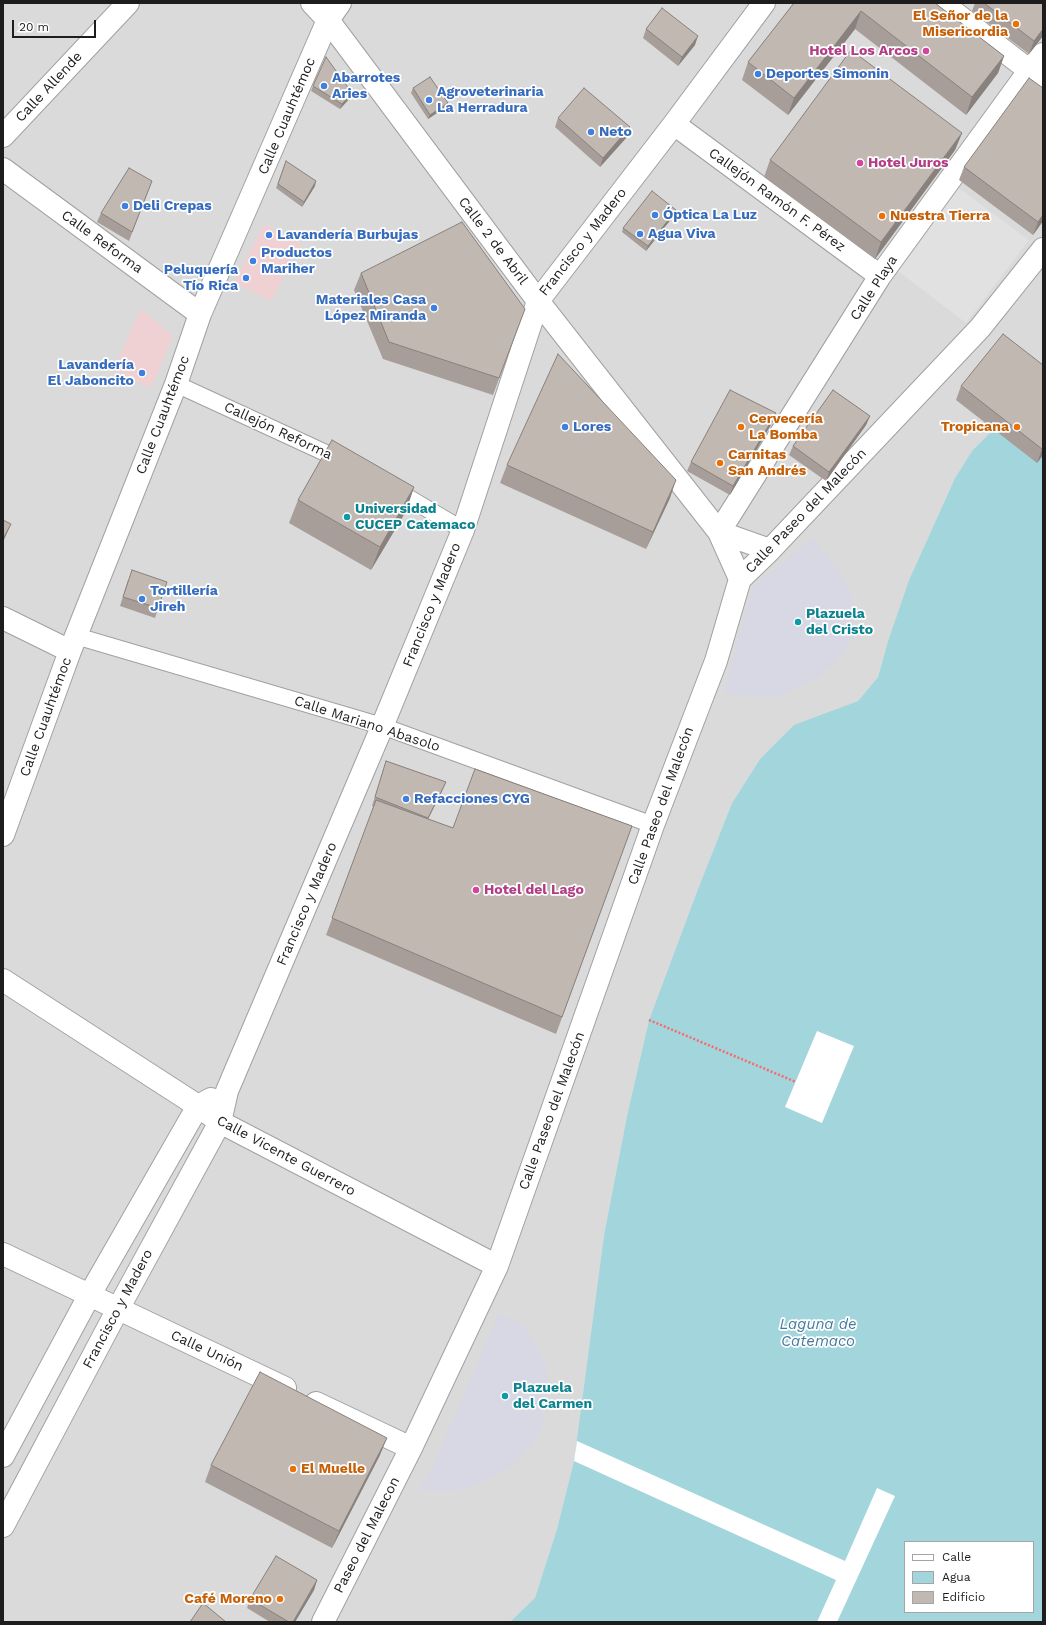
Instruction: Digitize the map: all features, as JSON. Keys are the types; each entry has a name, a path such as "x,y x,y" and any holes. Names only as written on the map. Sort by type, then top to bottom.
{"street":[{"name":"Calle Allende","path":"3,136 128,3"},
{"name":"Calle 2 de Abril","path":"312,3 334,12 538,301 719,532 740,579"},
{"name":"Francisco y Madero","path":"3,1526 118,1309 220,1122 227,1091 382,726 462,530 538,301 674,124 764,3"},
{"path":"942,3 1036,76"},
{"name":"Calle Cuauhtémoc","path":"3,834 73,643 176,384 200,314 334,12"},
{"name":"Calle Playa","path":"719,532 880,276 1036,76 1043,54"},
{"name":"Callejón Ramón F. Pérez","path":"674,124 880,276"},
{"name":"Calle Reforma","path":"3,169 200,314"},
{"name":"Calle Paseo del Malecón","path":"411,1448 497,1266 653,825 716,660 740,579 770,550 980,328 1043,249"},
{"path":"719,532 770,550"},
{"name":"Calle Mariano Abasolo","path":"3,618 73,643"},
{"name":"Calle Vicente Guerrero","path":"3,980 198,1106 220,1122 497,1266"},
{"path":"198,1106 227,1091"},
{"name":"Francisco y Madero","path":"3,1456 89,1296 198,1106"},
{"name":"Calle Unión","path":"3,1254 411,1448"},
{"name":"Paseo del Malecon","path":"323,1622 411,1448"}],"lane":[{"name":"Callejón Reforma","path":"176,384 354,466"},
{"path":"382,482 462,530"},
{"name":"Calle Mariano Abasolo","path":"73,643 382,726 653,825"}],"path":[{"path":"649,1020 796,1082"}],"shaded area":[{"path":"3,3 1043,3 1043,396 972,451 955,478 909,580 888,641 878,677 858,701 827,713 760,759 732,803 649,1020 627,1116 604,1235 574,1461 557,1529 535,1599 510,1622 3,1622"},
{"path":"956,186 1029,240 966,323 894,268"},
{"path":"264,224 301,244 271,301 234,282"},
{"path":"141,309 173,336 151,388 113,370"},
{"name":"Plazuela del Cristo","path":"812,539 838,569 847,584 854,605 852,640 836,662 815,679 779,697 752,697 723,693 752,588"},
{"name":"Plazuela del Carmen","path":"499,1313 522,1325 544,1360 549,1387 544,1406 542,1429 525,1452 509,1469 460,1490 418,1490 431,1471"}],"water":[{"name":"Laguna de Catemaco","path":"1043,396 1043,1622 510,1622 535,1598 557,1529 574,1461 604,1235 627,1116 649,1020 698,889 732,803 760,759 794,725 858,701 878,677 888,641 909,580 955,478 972,451 994,429"}],"pier":[{"path":"817,1031 854,1046 822,1123 785,1107"},
{"path":"577,1441 845,1561 877,1488 895,1496 837,1622 817,1622 836,1580 574,1461"}],"building":[{"name":"Hotel Los Arcos","path":"794,3 935,3 1004,56 972,97 861,11 794,98 748,62"},
{"path":"984,3 1043,3 1043,29 1034,41"},
{"path":"662,8 698,36 682,57 646,29"},
{"name":"Hotel Juros","path":"851,50 962,133 881,242 770,160"},
{"path":"326,57 352,93 342,104 313,86"},
{"name":"Agroveterinaria La Herradura","path":"430,77 448,103 430,115 413,88"},
{"path":"1029,78 1043,88 1043,215 1038,222 964,167"},
{"name":"Neto","path":"584,88 630,127 603,158 558,118"},
{"path":"286,161 316,181 304,202 278,184"},
{"name":"Deli Crepas","path":"129,168 152,181 132,232 101,213"},
{"path":"652,191 676,210 648,246 623,228"},
{"name":"Materiales Casa López Miranda","path":"462,222 525,309 499,378 389,342 361,273"},
{"name":"Tropicana","path":"1003,334 1043,365 1042,449 961,386"},
{"name":"Lores","path":"558,354 676,480 653,532 507,465"},
{"path":"730,390 776,413 733,486 691,462"},
{"path":"833,390 870,416 829,472 793,446"},
{"name":"Universidad CUCEP Catemaco","path":"332,440 414,487 380,547 298,500"},
{"path":"3,520 11,524 3,539"},
{"name":"Tortillería Jireh","path":"132,570 167,582 158,608 123,597"},
{"name":"Refacciones CYG","path":"386,761 446,782 428,818 375,797"},
{"name":"Hotel del Lago","path":"475,769 632,826 562,1017 332,918 376,800 453,828"},
{"name":"El Muelle","path":"260,1372 387,1438 339,1531 211,1465"},
{"name":"Café Moreno","path":"276,1556 317,1580 293,1622 289,1622 250,1599"},
{"path":"203,1603 226,1622 190,1622"}],"place":[{"name":"El Señor de la Misericordia","path":"1016,24"},
{"name":"Hotel Los Arcos","path":"926,51"},
{"name":"Deportes Simonin","path":"758,74"},
{"name":"Abarrotes Aries","path":"324,86"},
{"name":"Agroveterinaria La Herradura","path":"429,100"},
{"name":"Neto","path":"591,132"},
{"name":"Hotel Juros","path":"860,163"},
{"name":"Deli Crepas","path":"125,206"},
{"name":"Óptica La Luz","path":"655,215"},
{"name":"Nuestra Tierra","path":"882,216"},
{"name":"Agua Viva","path":"640,234"},
{"name":"Lavandería Burbujas","path":"269,235"},
{"name":"Productos Mariher","path":"253,261"},
{"name":"Peluquería Tío Rica","path":"246,278"},
{"name":"Materiales Casa López Miranda","path":"434,308"},
{"name":"Lavandería El Jaboncito","path":"142,373"},
{"name":"Lores","path":"565,427"},
{"name":"Cervecería La Bomba","path":"741,427"},
{"name":"Tropicana","path":"1017,427"},
{"name":"Carnitas San Andrés","path":"720,463"},
{"name":"Universidad CUCEP Catemaco","path":"347,517"},
{"name":"Tortillería Jireh","path":"142,599"},
{"name":"Plazuela del Cristo","path":"798,622"},
{"name":"Refacciones CYG","path":"406,799"},
{"name":"Hotel del Lago","path":"476,890"},
{"name":"Plazuela del Carmen","path":"505,1396"},
{"name":"El Muelle","path":"293,1469"},
{"name":"Café Moreno","path":"280,1599"}]}
